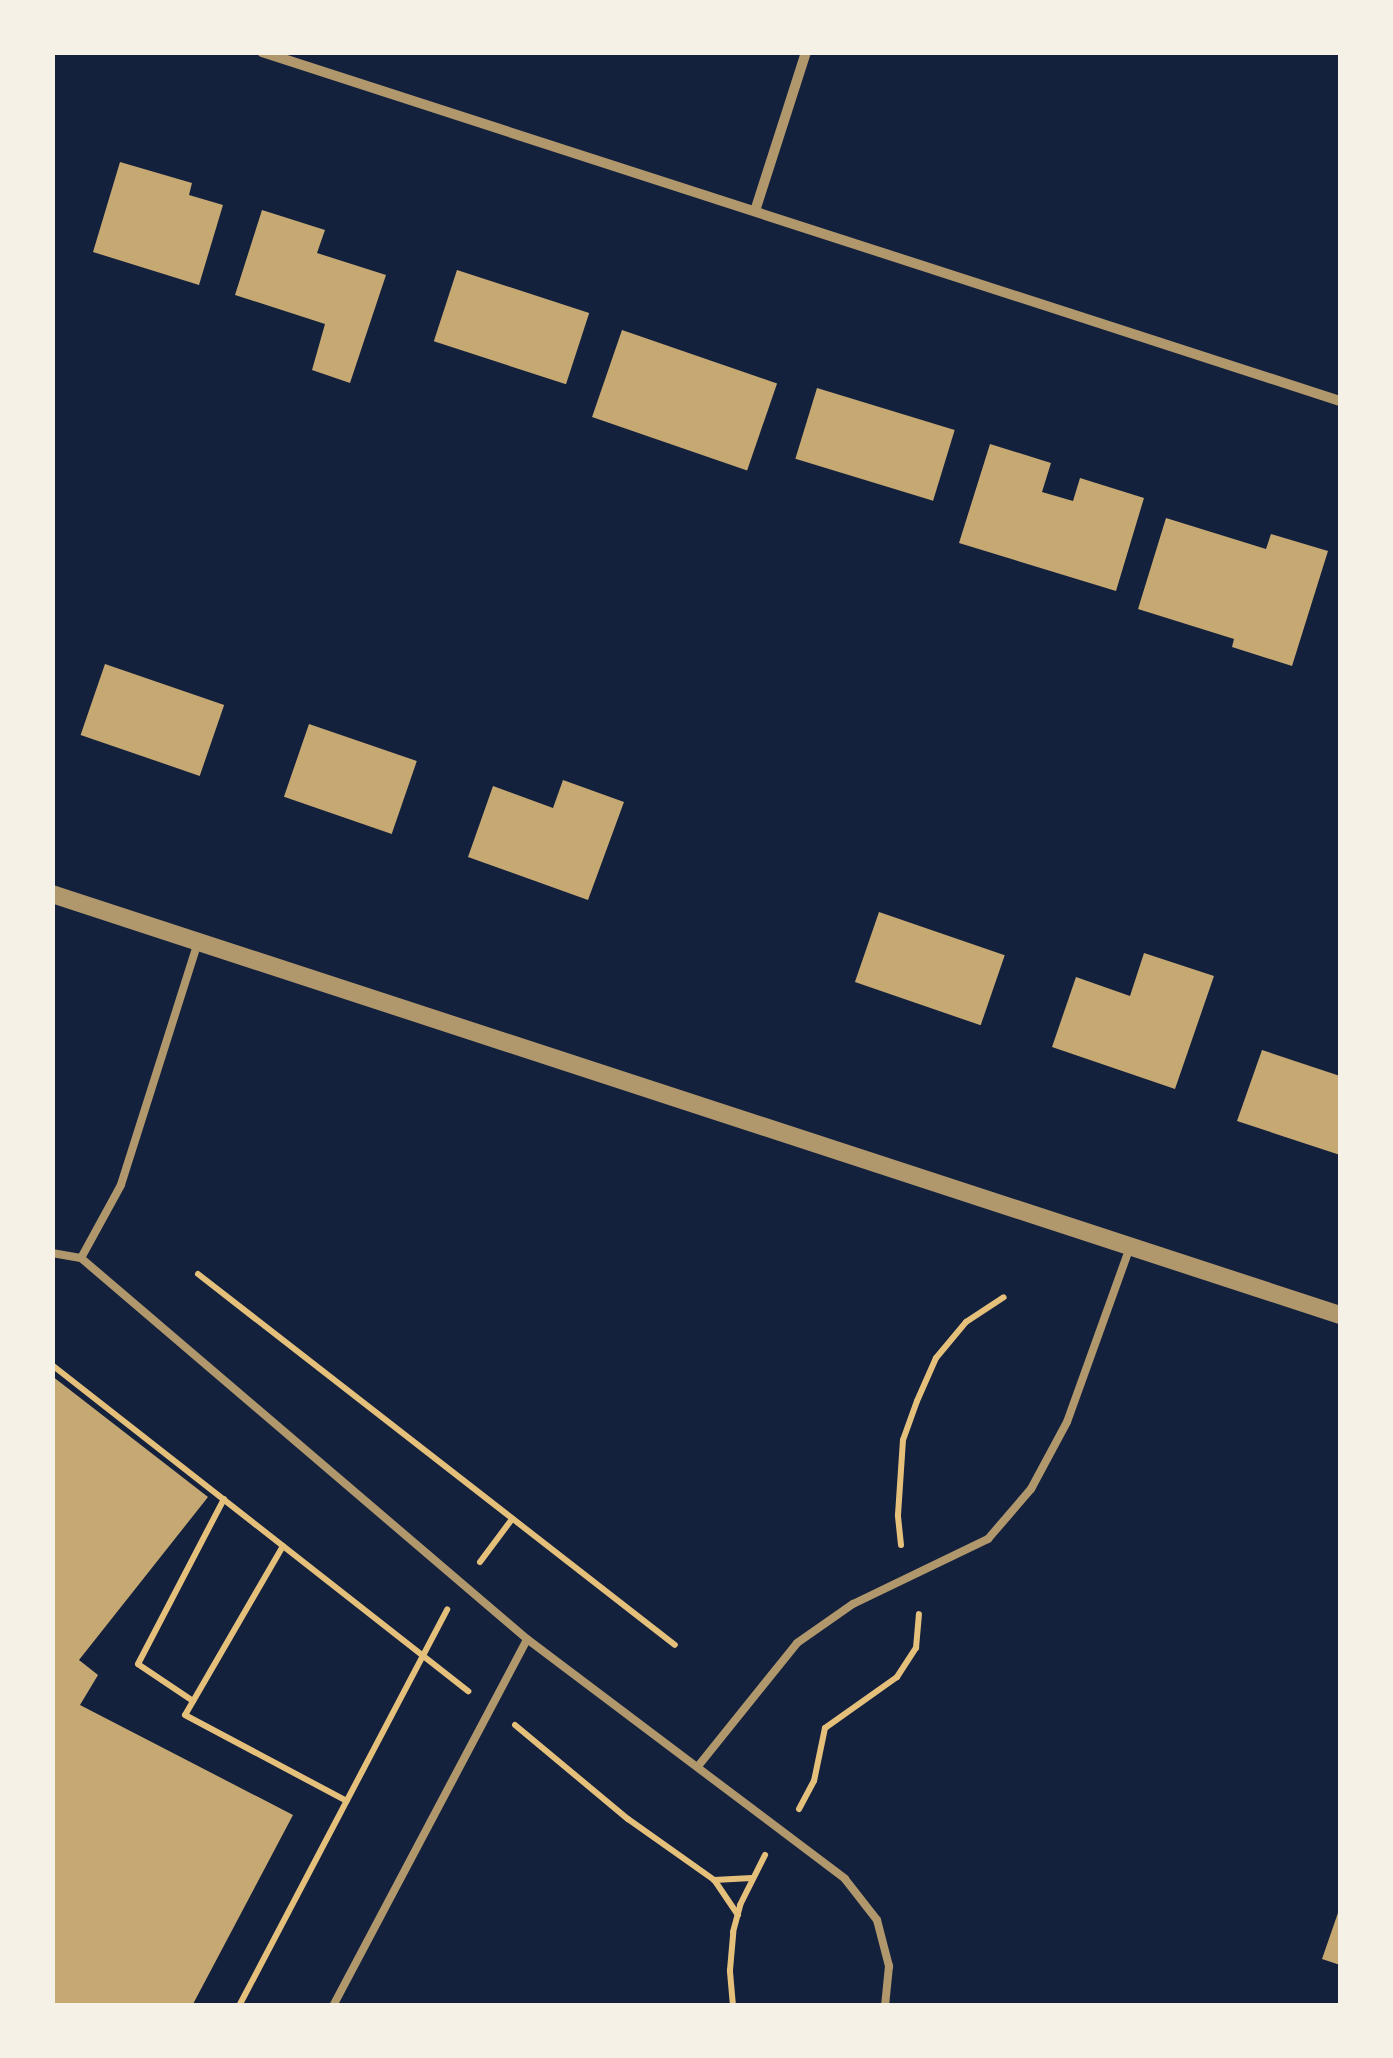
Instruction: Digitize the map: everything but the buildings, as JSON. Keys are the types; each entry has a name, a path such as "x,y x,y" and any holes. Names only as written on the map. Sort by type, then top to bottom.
{"street":[{"path":"262,52 1340,402"},
{"path":"755,211 806,52"},
{"path":"52,894 1340,1315"}],"lane":[{"path":"81,1258 122,1185 198,942"},
{"path":"699,1765 797,1644 852,1604 988,1539 1031,1489 1067,1422 1130,1246"},
{"path":"52,1253 81,1258 527,1639 699,1765 844,1879 876,1920 889,1966 884,2006"},
{"path":"334,2006 527,1639"}],"path":[{"path":"198,1274 675,1645"},
{"path":"902,1545 898,1515 903,1440 923,1387 936,1358 966,1322 1004,1297"},
{"path":"52,1364 464,1688"},
{"path":"193,1701 138,1664 224,1499"},
{"path":"501,1533 512,1519"},
{"path":"283,1546 184,1715 347,1801"},
{"path":"239,2006 448,1608"},
{"path":"800,1808 814,1781 825,1728 897,1677 916,1648 918,1614"},
{"path":"519,1728 628,1819 714,1880 738,1915"},
{"path":"733,2006 730,1970 738,1915 764,1856"},
{"path":"714,1880 752,1878"}]}
